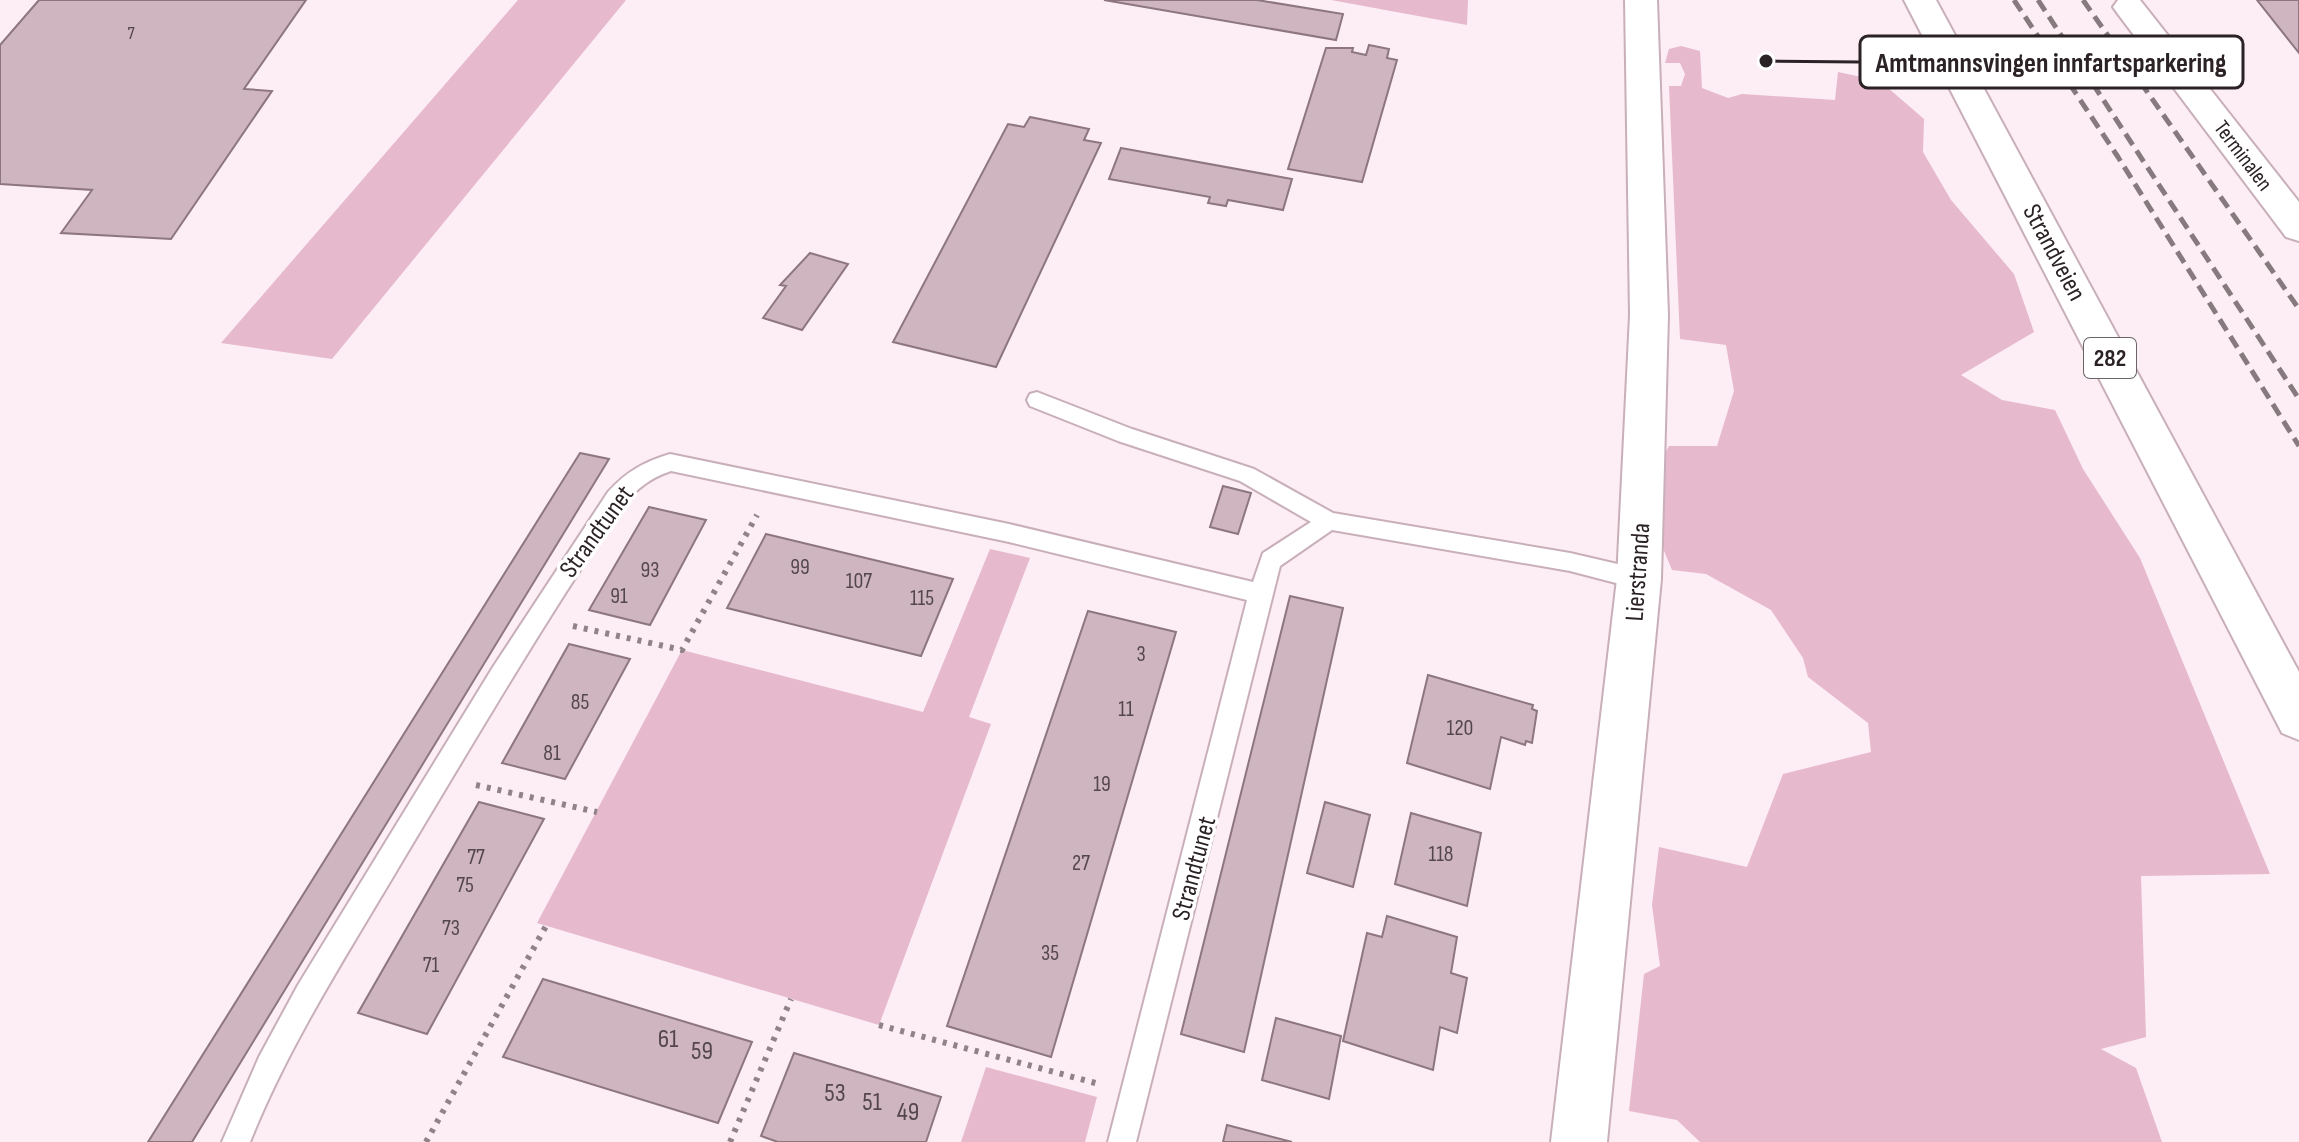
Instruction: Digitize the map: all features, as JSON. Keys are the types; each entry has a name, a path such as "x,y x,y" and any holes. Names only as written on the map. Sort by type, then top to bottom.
{"street":[{"name":"Lierstranda","path":"1579,1142 1639,579 1649,315 1648,161 1641,0"},
{"name":"Strandveien","path":"1920,0 2299,718"},
{"name":"Terminalen","path":"2129,7 2299,228"}],"lane":[{"path":"1037,400 1125,435 1247,475 1329,521 1570,562 1639,579"},
{"name":"Strandtunet","path":"236,1142 256,1090 277,1052 536,618 616,498 631,481 646,471 670,462 1009,533 1260,593"},
{"name":"Strandtunet","path":"1122,1142 1260,593 1271,560 1329,521"}],"path":[{"path":"536,618 682,650 775,483"},
{"path":"440,777 597,812"},
{"path":"426,1142 546,926"},
{"path":"730,1142 791,999"},
{"path":"879,1025 1134,1093"}],"shaded area":[{"path":"518,0 626,0 332,359 221,343"},
{"path":"1331,0 1468,0 1467,25"},
{"path":"1681,46 1700,51 1702,88 1728,98 1742,94 1835,100 1838,72 1880,81 1924,119 1923,152 1951,200 2014,274 2034,332 1961,375 2002,400 2055,410 2083,469 2140,558 2270,874 2141,876 2146,1037 2101,1049 2136,1068 2162,1142 1700,1142 1677,1120 1629,1111 1644,974 1660,966 1652,905 1659,847 1747,867 1783,774 1871,752 1868,723 1808,677 1803,658 1771,610 1706,574 1672,570 1652,522 1656,470 1669,446 1717,446 1734,391 1726,345 1680,339 1669,86 1681,86 1685,74 1680,63 1665,63 1669,49"},
{"path":"990,549 1030,558 969,717 991,724 879,1025 537,923 682,650 923,712"},
{"path":"986,1067 1097,1097 1085,1142 961,1142"}],"building":[{"path":"39,0 306,0 244,89 272,91 171,239 61,233 92,190 0,184 0,45"},
{"path":"1104,0 1257,0 1343,14 1336,40"},
{"path":"2257,0 2299,0 2299,53"},
{"path":"1369,45 1389,49 1387,58 1397,60 1362,182 1288,169 1326,48 1353,48 1352,52 1366,55"},
{"path":"1030,117 1089,129 1084,140 1101,143 996,367 893,342 1008,124 1024,127"},
{"path":"1121,148 1292,179 1283,210 1228,200 1226,206 1208,203 1210,197 1109,179"},
{"path":"810,253 848,264 802,330 763,318 786,286 780,285"},
{"path":"580,453 609,459 192,1142 148,1142"},
{"path":"1223,486 1251,493 1238,534 1210,527"},
{"path":"649,507 706,520 650,625 589,610"},
{"path":"766,534 953,579 921,656 727,608"},
{"path":"1290,596 1343,608 1244,1052 1181,1034"},
{"path":"1088,611 1176,632 1051,1057 947,1026"},
{"path":"569,644 630,659 565,779 502,763"},
{"path":"1428,675 1533,705 1532,709 1537,711 1532,743 1526,741 1525,745 1501,737 1490,789 1407,763"},
{"path":"479,802 544,819 427,1034 358,1013"},
{"path":"1325,802 1370,815 1353,887 1307,873"},
{"path":"1411,813 1481,833 1467,906 1395,884"},
{"path":"1387,916 1457,937 1451,973 1467,978 1457,1033 1440,1027 1433,1070 1343,1041 1367,933 1382,937"},
{"path":"543,979 752,1042 718,1123 503,1057"},
{"path":"1276,1018 1341,1036 1329,1099 1262,1080"},
{"path":"794,1053 941,1097 926,1142 778,1142 761,1136"},
{"path":"1227,1125 1292,1142 1223,1142"}],"railway":[{"path":"2014,0 2118,157 2299,446"},
{"path":"2038,0 2299,399"},
{"path":"2083,0 2299,309"}],"place":[{"name":"Amtmannsvingen innfartsparkering","path":"1766,61"}]}
